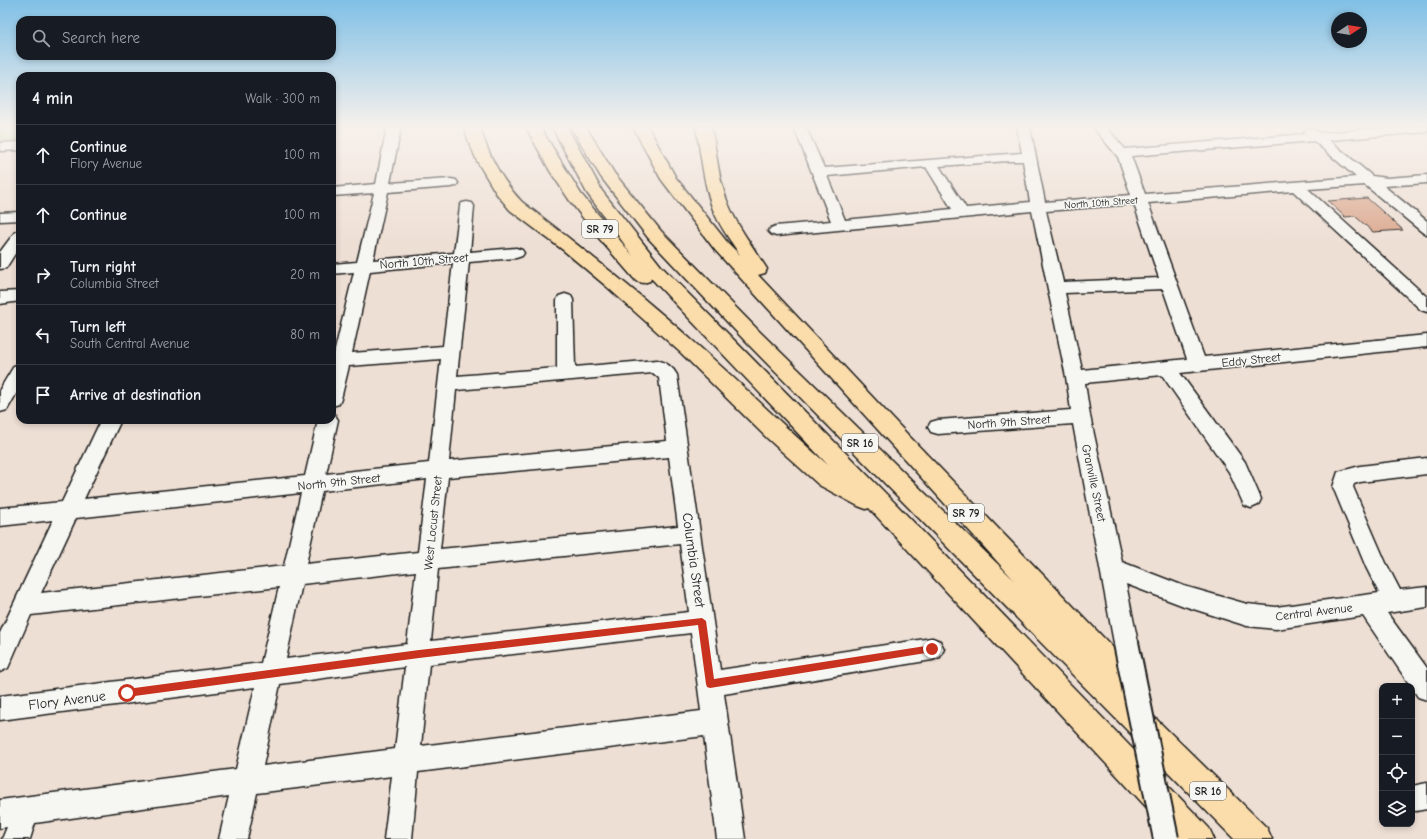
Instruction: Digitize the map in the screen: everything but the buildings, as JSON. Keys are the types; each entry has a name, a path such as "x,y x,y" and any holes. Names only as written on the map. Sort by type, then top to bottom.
{"highway":[{"path":"488,166 504,193 516,206 569,246 613,282 688,348 776,433 827,478 885,509"},
{"name":"SR 79","path":"556,166 586,212 648,282 691,309"},
{"name":"SR 16","path":"584,166 595,193 654,270 885,509 1198,839"},
{"name":"SR 16","path":"600,166 655,235 754,338 1256,839"},
{"name":"SR 79","path":"662,166 669,179 721,246 941,486 1115,670 1160,743"},
{"path":"711,166 714,187 721,208 730,227 760,272 762,290"}],"street":[{"path":"386,166 363,266 336,361 451,352"},
{"path":"816,166 840,225"},
{"path":"818,172 891,166"},
{"path":"932,166 961,212"},
{"name":"Granville Street","path":"1031,166 1038,206 1075,377 1081,416 1166,839"},
{"path":"1127,166 1198,366"},
{"path":"1352,166 1427,229"},
{"name":"North 10th Street","path":"776,231 961,212 1297,187 1369,180 1387,182 1427,179"},
{"path":"336,192 451,183"},
{"path":"1297,187 1427,306"},
{"name":"West Locust Street","path":"398,839 467,206"},
{"path":"0,217 16,216"},
{"path":"9,257 16,243"},
{"name":"North 10th Street","path":"336,268 516,253"},
{"path":"1056,288 1169,283"},
{"path":"0,298 16,296"},
{"path":"565,300 566,374"},
{"name":"Eddy Street","path":"1075,377 1198,366 1427,340"},
{"name":"Columbia Street","path":"448,384 657,366 668,375 731,839"},
{"path":"1168,369 1238,468 1251,499"},
{"path":"7,395 16,378"},
{"name":"North 9th Street","path":"938,427 1081,416"},
{"path":"0,660 24,605 109,424"},
{"path":"233,839 327,424"},
{"name":"North 9th Street","path":"0,517 314,485 439,470 679,448"},
{"path":"1394,601 1377,567 1343,486 1345,478 1360,474 1427,466"},
{"path":"24,605 429,560 690,534"},
{"name":"Central Avenue","path":"1112,568 1184,596 1248,614 1276,618 1427,597"},
{"path":"1368,605 1427,688"},
{"name":"Flory Avenue","path":"0,708 419,654 702,621"},
{"path":"710,684 932,649"},
{"path":"0,814 246,781 715,722"},
{"path":"16,839 26,811"}],"route":[{"path":"127,693 419,654 702,621 710,684 932,649"}]}
